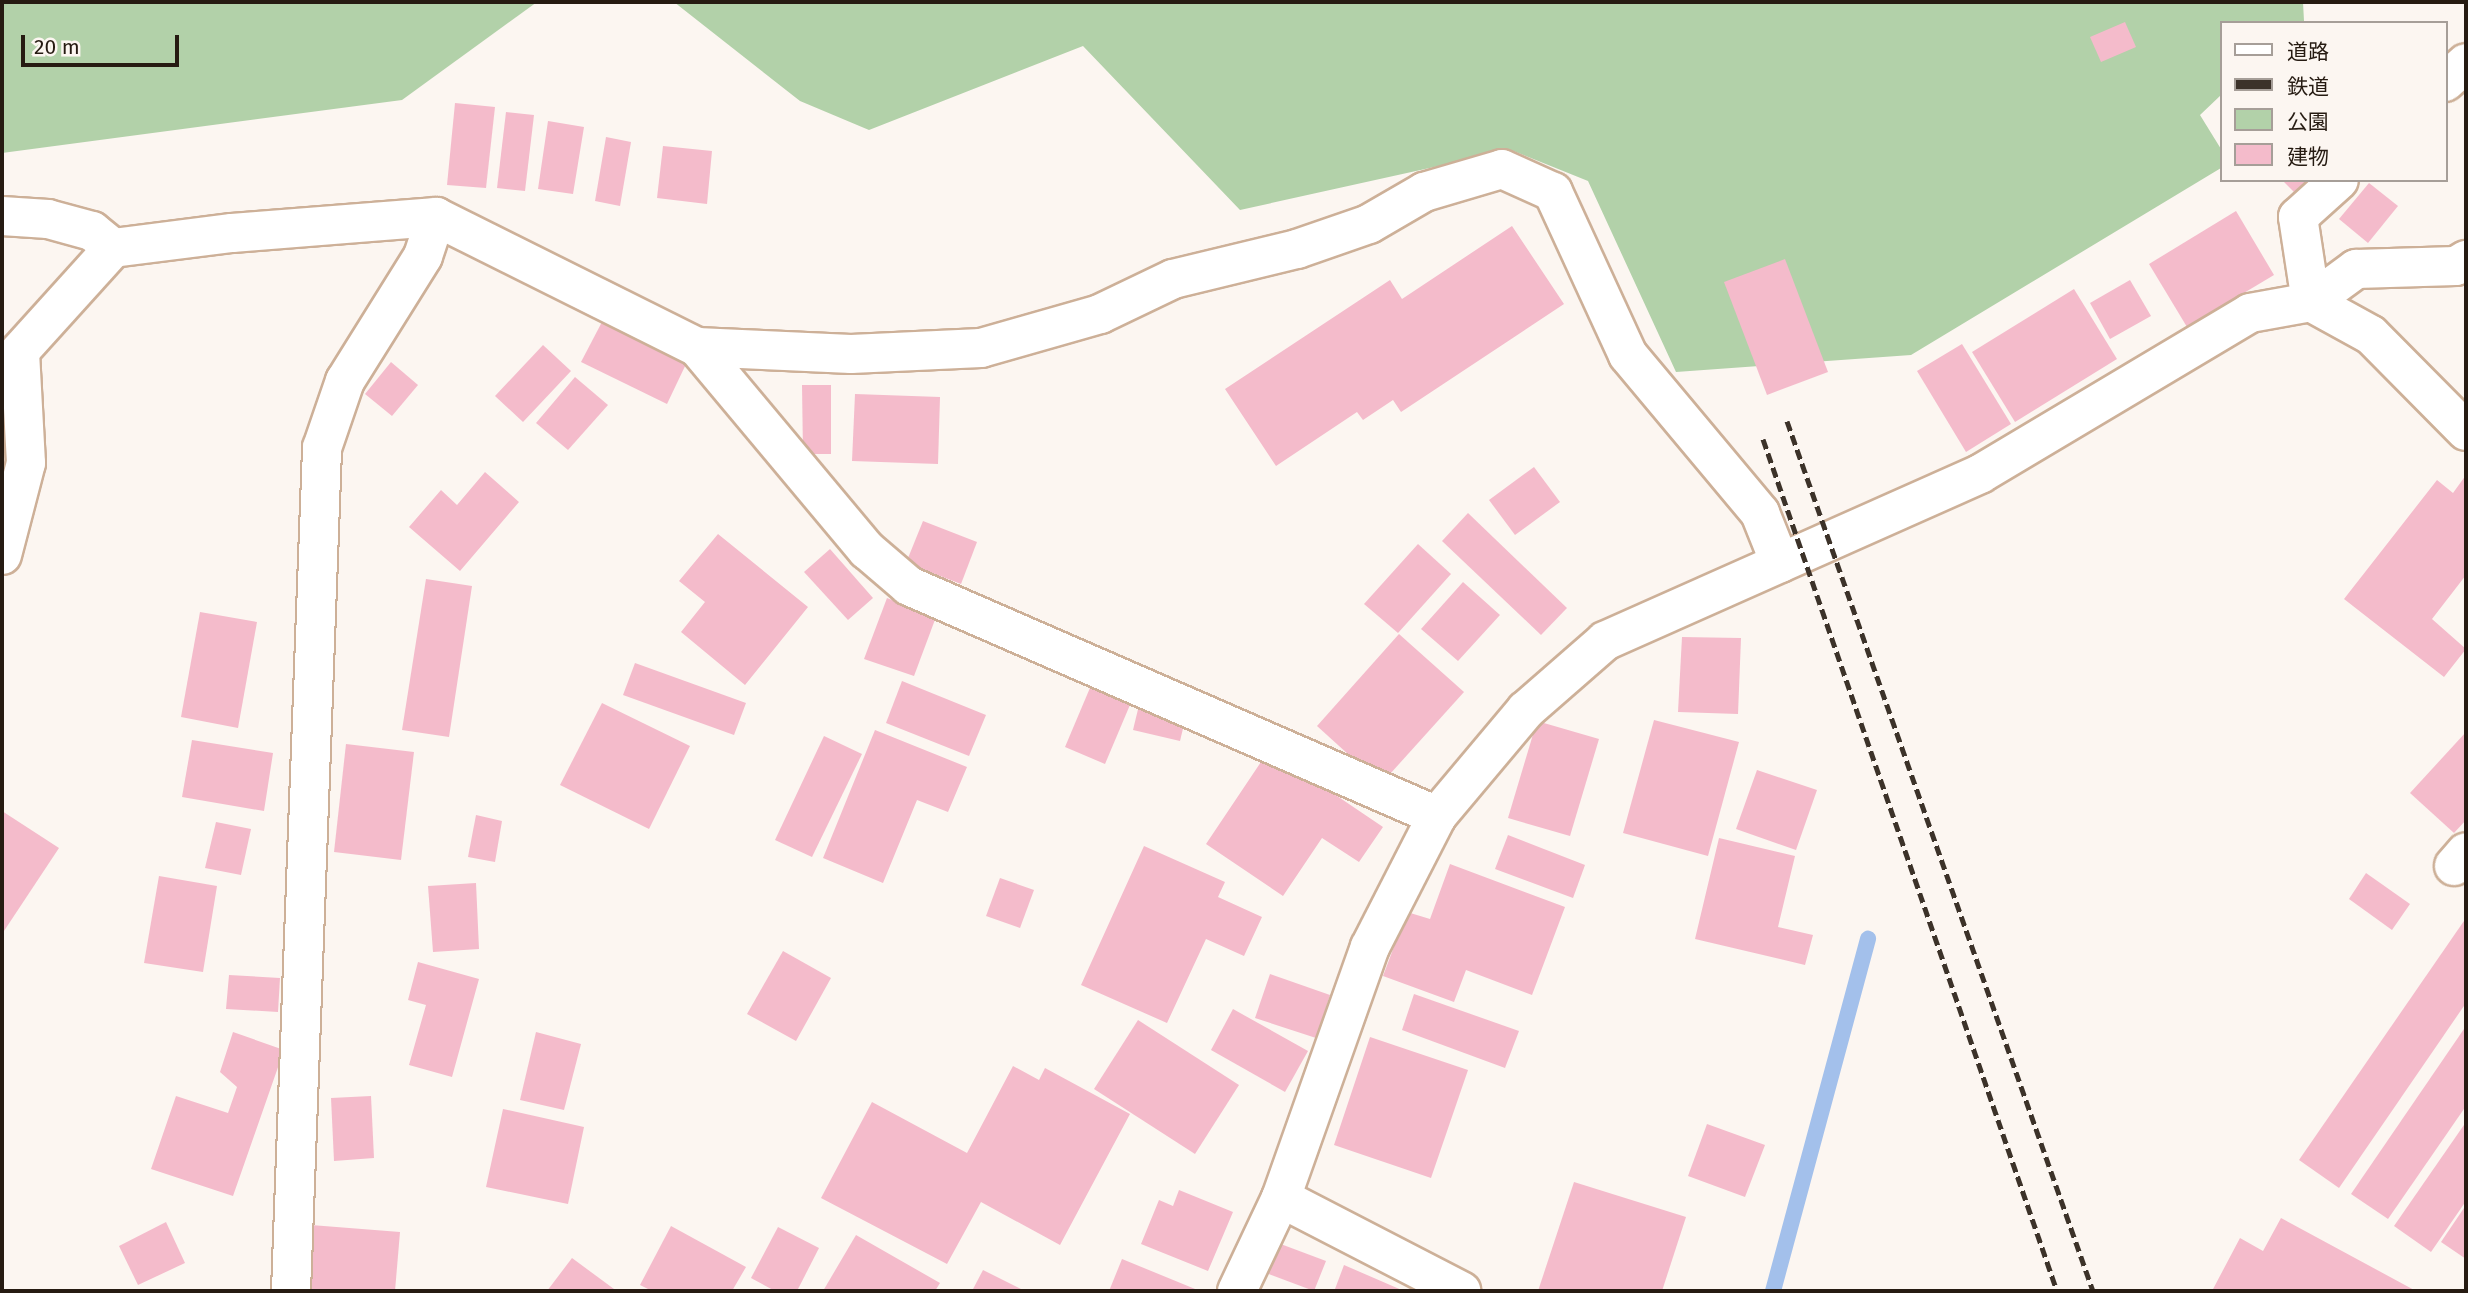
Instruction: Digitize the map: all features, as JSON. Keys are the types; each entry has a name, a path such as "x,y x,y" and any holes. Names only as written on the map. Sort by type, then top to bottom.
{"street":[{"path":"2447,80 2466,63"},
{"path":"2,555 26,463 20,351 114,248 232,233 436,218 697,347 851,354 981,348 1100,314 1172,279 1297,249 1369,224 1424,192 1502,169 1553,192 1628,355 1760,513 1780,563"},
{"path":"2311,303 2298,218 2337,182"},
{"path":"2,216 48,219 92,231 114,248"},
{"path":"291,1291 322,448 345,381 424,256 436,218"},
{"path":"1237,1291 1281,1198 1370,947 1437,816 1525,710 1605,641 1980,474 2250,313 2311,303 2356,269 2456,266 2466,260"},
{"path":"2311,303 2371,335 2466,431"},
{"path":"697,347 867,550 909,586 1437,816"},
{"path":"1281,1198 1461,1291"}],"green space":[{"path":"2,2 537,2 402,100 2,153"},
{"path":"674,2 2303,2 2304,21 2220,21 2220,96 2200,115 2220,147 2220,169 1911,355 1676,372 1588,181 1511,150 1240,210 1083,46 869,130 800,101"}],"building":[{"path":"2125,22 2136,47 2101,62 2090,37"},
{"path":"455,103 495,107 486,188 447,185"},
{"path":"506,112 534,115 525,191 497,188"},
{"path":"548,121 584,127 573,194 538,189"},
{"path":"606,137 631,142 620,206 595,201"},
{"path":"663,146 712,151 707,204 657,198"},
{"path":"2284,182 2307,182 2296,194"},
{"path":"2369,183 2398,206 2368,243 2339,219"},
{"path":"2236,211 2274,275 2187,327 2149,264"},
{"path":"1512,226 1564,304 1401,412 1393,400 1363,420 1357,412 1276,466 1225,389 1390,280 1402,299"},
{"path":"1785,259 1828,372 1767,395 1724,282"},
{"path":"2130,280 2151,316 2110,339 2090,303"},
{"path":"2074,289 2117,359 2015,422 1972,352"},
{"path":"603,320 687,362 667,404 581,362"},
{"path":"1962,344 2011,424 1966,452 1917,371"},
{"path":"543,345 571,371 523,422 495,396"},
{"path":"391,362 418,385 392,416 365,394"},
{"path":"575,377 608,405 568,450 536,423"},
{"path":"802,385 831,385 831,454 803,454"},
{"path":"855,394 940,397 938,464 852,461"},
{"path":"1534,467 1560,502 1515,535 1489,500"},
{"path":"485,472 519,502 460,571 409,527 441,490 457,505"},
{"path":"2466,475 2466,575 2432,619 2466,649 2444,677 2344,599 2437,480 2453,493"},
{"path":"1468,513 1567,608 1541,635 1442,541"},
{"path":"923,521 977,542 961,584 906,563"},
{"path":"718,534 808,607 745,685 681,632 705,602 679,581"},
{"path":"1418,544 1451,574 1398,633 1364,604"},
{"path":"830,549 873,598 848,620 804,572"},
{"path":"426,579 472,586 449,737 402,730"},
{"path":"1463,582 1500,615 1458,661 1421,629"},
{"path":"887,598 936,617 914,676 864,659"},
{"path":"200,612 257,622 238,728 181,717"},
{"path":"1399,634 1464,692 1381,784 1317,726"},
{"path":"1682,637 1741,638 1738,714 1678,712"},
{"path":"635,663 746,703 734,735 623,695"},
{"path":"1095,676 1135,693 1105,764 1065,747"},
{"path":"902,681 986,715 969,756 886,723"},
{"path":"1140,701 1187,712 1180,741 1133,730"},
{"path":"602,703 690,746 649,829 560,785"},
{"path":"1654,720 1739,742 1708,856 1623,833"},
{"path":"1537,721 1599,739 1570,836 1508,818"},
{"path":"875,730 967,767 948,812 917,800 883,883 823,858"},
{"path":"2466,732 2466,820 2454,833 2410,793"},
{"path":"824,736 862,754 812,857 775,840"},
{"path":"192,740 273,753 264,811 182,797"},
{"path":"346,744 414,752 401,860 334,852"},
{"path":"1269,750 1383,827 1359,862 1322,838 1283,896 1206,844"},
{"path":"1757,770 1817,790 1796,850 1736,829"},
{"path":"2,811 59,848 2,934"},
{"path":"476,815 502,821 495,862 468,857"},
{"path":"216,822 251,829 241,875 205,868"},
{"path":"1508,835 1585,865 1573,898 1495,869"},
{"path":"1719,838 1795,856 1778,927 1813,935 1805,965 1695,939"},
{"path":"1144,846 1225,882 1218,897 1262,917 1244,956 1206,939 1167,1023 1081,985"},
{"path":"1450,864 1565,907 1532,995 1466,970 1454,1002 1383,976 1407,912 1430,919"},
{"path":"2366,873 2410,904 2392,930 2349,899"},
{"path":"159,876 217,886 203,972 144,963"},
{"path":"1000,878 1034,890 1020,928 986,916"},
{"path":"476,883 479,949 433,952 428,886"},
{"path":"2466,918 2466,1003 2339,1188 2299,1160"},
{"path":"783,951 831,978 796,1041 747,1014"},
{"path":"418,962 479,979 452,1077 409,1065 426,1005 408,1000"},
{"path":"1270,974 1330,995 1316,1038 1255,1018"},
{"path":"229,975 280,978 278,1012 226,1009"},
{"path":"1414,994 1519,1031 1505,1068 1402,1030"},
{"path":"1233,1009 1308,1051 1285,1092 1211,1050"},
{"path":"1138,1020 1239,1085 1195,1154 1094,1089"},
{"path":"2466,1026 2466,1106 2388,1219 2351,1194"},
{"path":"233,1032 284,1050 233,1196 151,1169 176,1096 228,1113 237,1087 220,1072"},
{"path":"536,1032 581,1044 564,1110 520,1100"},
{"path":"1370,1037 1468,1070 1431,1178 1334,1145"},
{"path":"1013,1066 1039,1080 1045,1068 1130,1114 1060,1245 981,1202 947,1264 821,1198 872,1102 967,1153"},
{"path":"371,1096 374,1158 334,1161 331,1098"},
{"path":"503,1109 584,1127 568,1204 486,1187"},
{"path":"2466,1122 2466,1201 2431,1252 2394,1226"},
{"path":"1707,1124 1765,1145 1745,1197 1688,1176"},
{"path":"1574,1182 1686,1217 1662,1291 1538,1291"},
{"path":"1179,1190 1233,1212 1208,1271 1141,1244 1159,1200 1173,1206"},
{"path":"2466,1205 2466,1259 2441,1242"},
{"path":"2281,1218 2416,1291 2212,1291 2240,1238 2263,1251"},
{"path":"166,1222 185,1263 138,1285 119,1246"},
{"path":"311,1225 400,1232 395,1291 306,1291"},
{"path":"671,1226 746,1267 732,1291 652,1291 640,1285"},
{"path":"778,1227 819,1248 797,1291 775,1291 751,1278"},
{"path":"856,1235 940,1283 935,1291 823,1291"},
{"path":"1278,1243 1326,1261 1314,1291 1266,1273"},
{"path":"572,1258 614,1289 613,1291 547,1291"},
{"path":"1122,1259 1200,1291 1109,1291"},
{"path":"1344,1265 1404,1291 1335,1289"},
{"path":"983,1270 1025,1291 972,1291"}],"waterway":[{"path":"1773,1291 1868,939"}],"railway":[{"path":"1787,421 2093,1291"},
{"path":"1763,439 2057,1291"}]}
